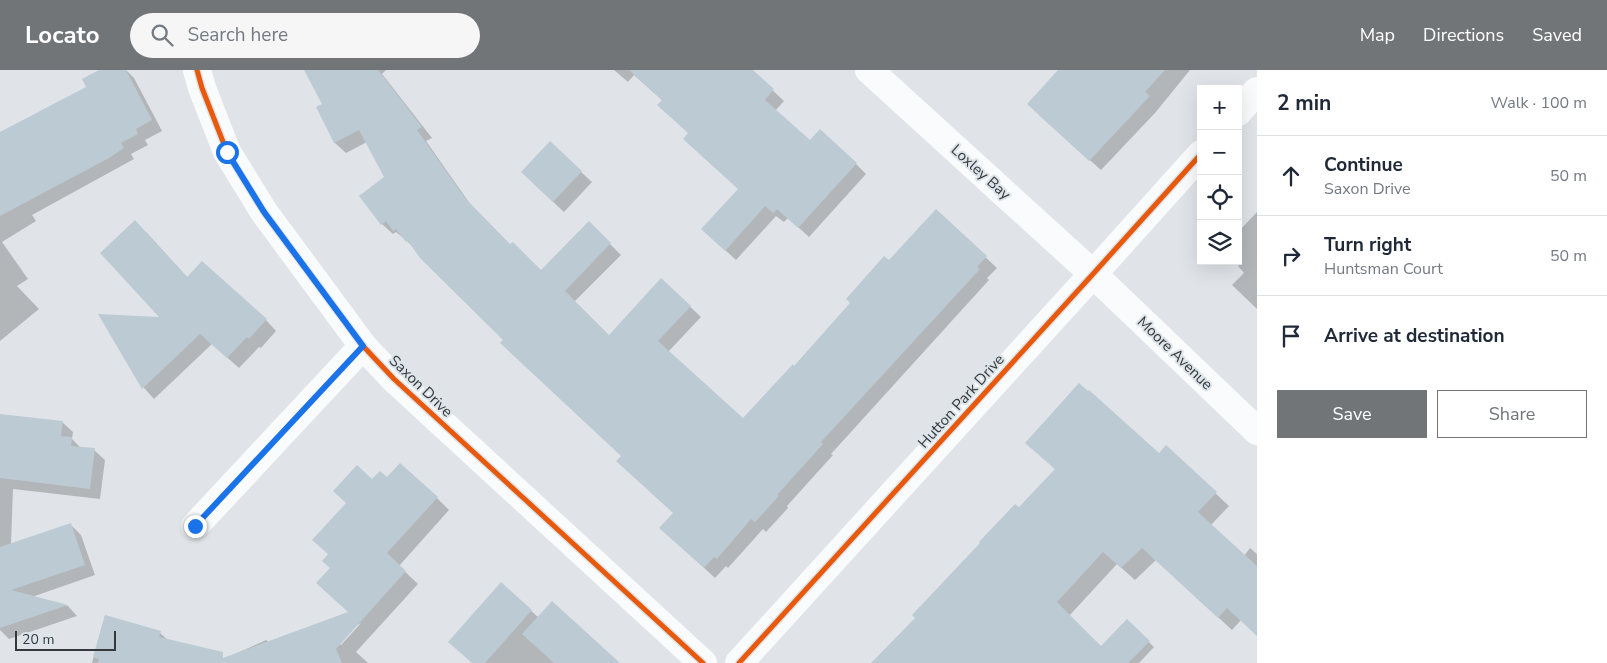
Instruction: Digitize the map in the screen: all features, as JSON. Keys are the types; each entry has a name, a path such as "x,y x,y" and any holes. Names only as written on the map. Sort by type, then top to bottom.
{"street":[{"name":"Saxon Drive","path":"197,70 227,152 264,212 363,346 394,379 703,663"},
{"name":"Loxley Bay","path":"869,70 1094,274"},
{"path":"1242,108 1257,91"},
{"name":"Hutton Park Drive","path":"738,663 1094,274 1197,158"},
{"name":"Moore Avenue","path":"1094,274 1257,431"},
{"path":"195,526 363,346"}],"building":[{"path":"99,70 126,70 152,120 136,129 138,134 121,143 124,148 109,158 0,216 0,132 86,87 82,79"},
{"path":"304,70 378,70 422,127 417,130 465,198 510,244 513,242 541,270 589,221 611,243 565,291 609,335 661,278 691,306 658,341 743,418 793,364 794,366 850,303 846,299 884,256 889,260 936,209 987,256 977,267 980,269 821,442 823,444 777,495 779,496 755,522 751,519 717,559 714,557 704,568 659,528 673,513 616,461 621,456 500,343 503,340 420,258 408,241 406,242 396,229 393,231 386,221 381,225 359,196 384,177 359,130 334,143 316,107 322,104"},
{"path":"629,70 753,70 774,89 765,100 810,140 820,129 857,163 798,228 777,209 773,213 765,206 725,251 701,229 738,189 683,139 688,133 657,105 662,100"},
{"path":"1058,70 1165,70 1145,92 1150,96 1089,161 1027,104"},
{"path":"550,141 582,171 553,202 521,172"},
{"path":"135,220 187,277 202,261 267,319 249,339 247,337 227,358 200,334 142,389 98,314 159,317 100,253"},
{"path":"1079,383 1159,453 1166,445 1217,492 1198,512 1257,566 1257,636 1227,608 1218,618 1142,548 1121,568 1103,552 1057,602 1101,646 1127,619 1150,641 1128,663 871,663 915,618 912,615 1015,504 1019,507 1055,469 1025,443"},
{"path":"0,414 63,421 61,436 72,437 71,446 95,448 90,489 0,478"},
{"path":"400,463 438,497 387,553 406,571 336,649 342,663 98,663 99,659 93,657 105,615 161,631 159,637 223,652 223,658 348,612 316,583 330,568 322,561 328,554 312,540 346,503 333,491 357,465 372,479 380,471 387,477"},
{"path":"71,523 85,565 11,590 68,605 0,628 0,547"},
{"path":"501,582 532,610 485,663 472,663 448,642"},
{"path":"552,601 620,663 554,663 522,634"}],"cycle path":[{"path":"197,70 227,152 264,212 363,346 394,379 703,663"},
{"path":"739,663 1197,158"}],"route":[{"path":"195,526 363,346 264,212 227,152"}]}
